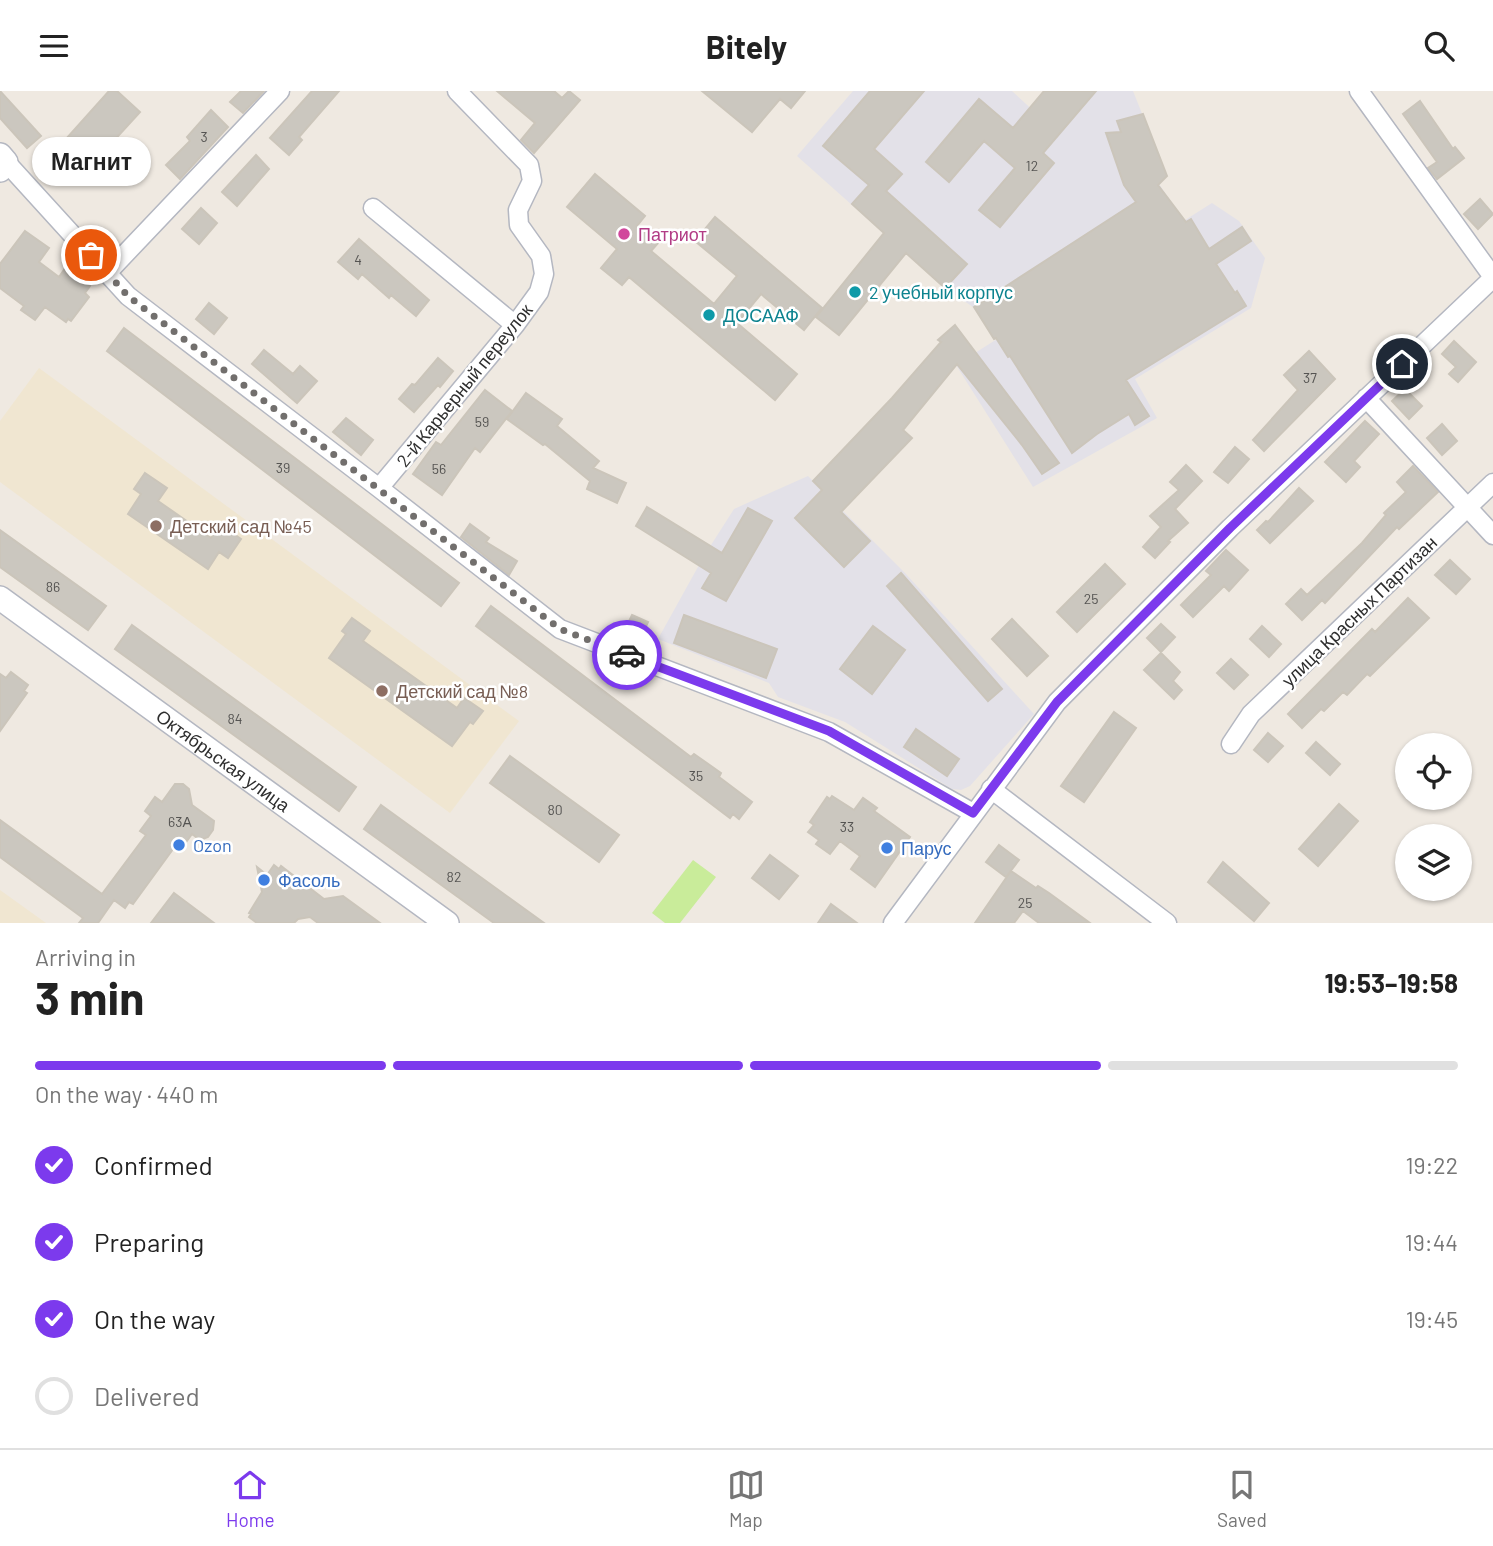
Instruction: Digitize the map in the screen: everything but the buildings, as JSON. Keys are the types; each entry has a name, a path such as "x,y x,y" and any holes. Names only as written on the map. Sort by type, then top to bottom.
{"street":[{"path":"107,273 280,91"},
{"name":"2-й Карьерный переулок","path":"379,488 515,325 539,292 544,274 541,255 519,225 518,210 532,181 528,165 457,91"},
{"path":"893,923 1057,702 1230,528 1493,278 1359,91"},
{"path":"2,162 128,296 560,629 829,731 973,813"},
{"path":"373,208 515,325"},
{"path":"1366,398 1493,535"},
{"name":"улица Красных Партизан","path":"1231,744 1251,714 1493,483"},
{"name":"Октябрьская улица","path":"0,598 447,923"},
{"path":"991,789 1167,923"}],"shaded area":[{"path":"853,91 1012,91 1039,116 1054,91 1133,91 1167,176 1159,184 1183,219 994,339 973,307 945,288 797,156"},
{"path":"1212,203 1239,221 1265,258 1251,308 1135,379 1157,418 1033,487 956,365"},
{"path":"39,368 519,721 450,813 0,482 0,421"},
{"path":"808,476 905,573 1034,714 970,786 961,790 952,789 845,722 778,697 769,683 658,639 704,556 734,509"},
{"path":"0,890 46,923 0,923"}],"green space":[{"path":"693,860 716,877 680,923 665,923 652,913"}],"way so far":[{"path":"91,255 128,296 560,629 627,655"}],"place":[{"name":"Патриот","path":"624,234"},
{"name":"Магнит","path":"91,255"},
{"name":"2 учебный корпус","path":"855,292"},
{"name":"ДОСААФ","path":"709,315"},
{"name":"Детский сад №45","path":"156,526"},
{"name":"Детский сад №8","path":"382,691"},
{"name":"Ozon","path":"179,845"},
{"name":"Парус","path":"887,848"},
{"name":"Фасоль","path":"264,880"}],"route":[{"path":"627,655 829,731 973,813 1057,702 1230,528 1402,364"}]}
